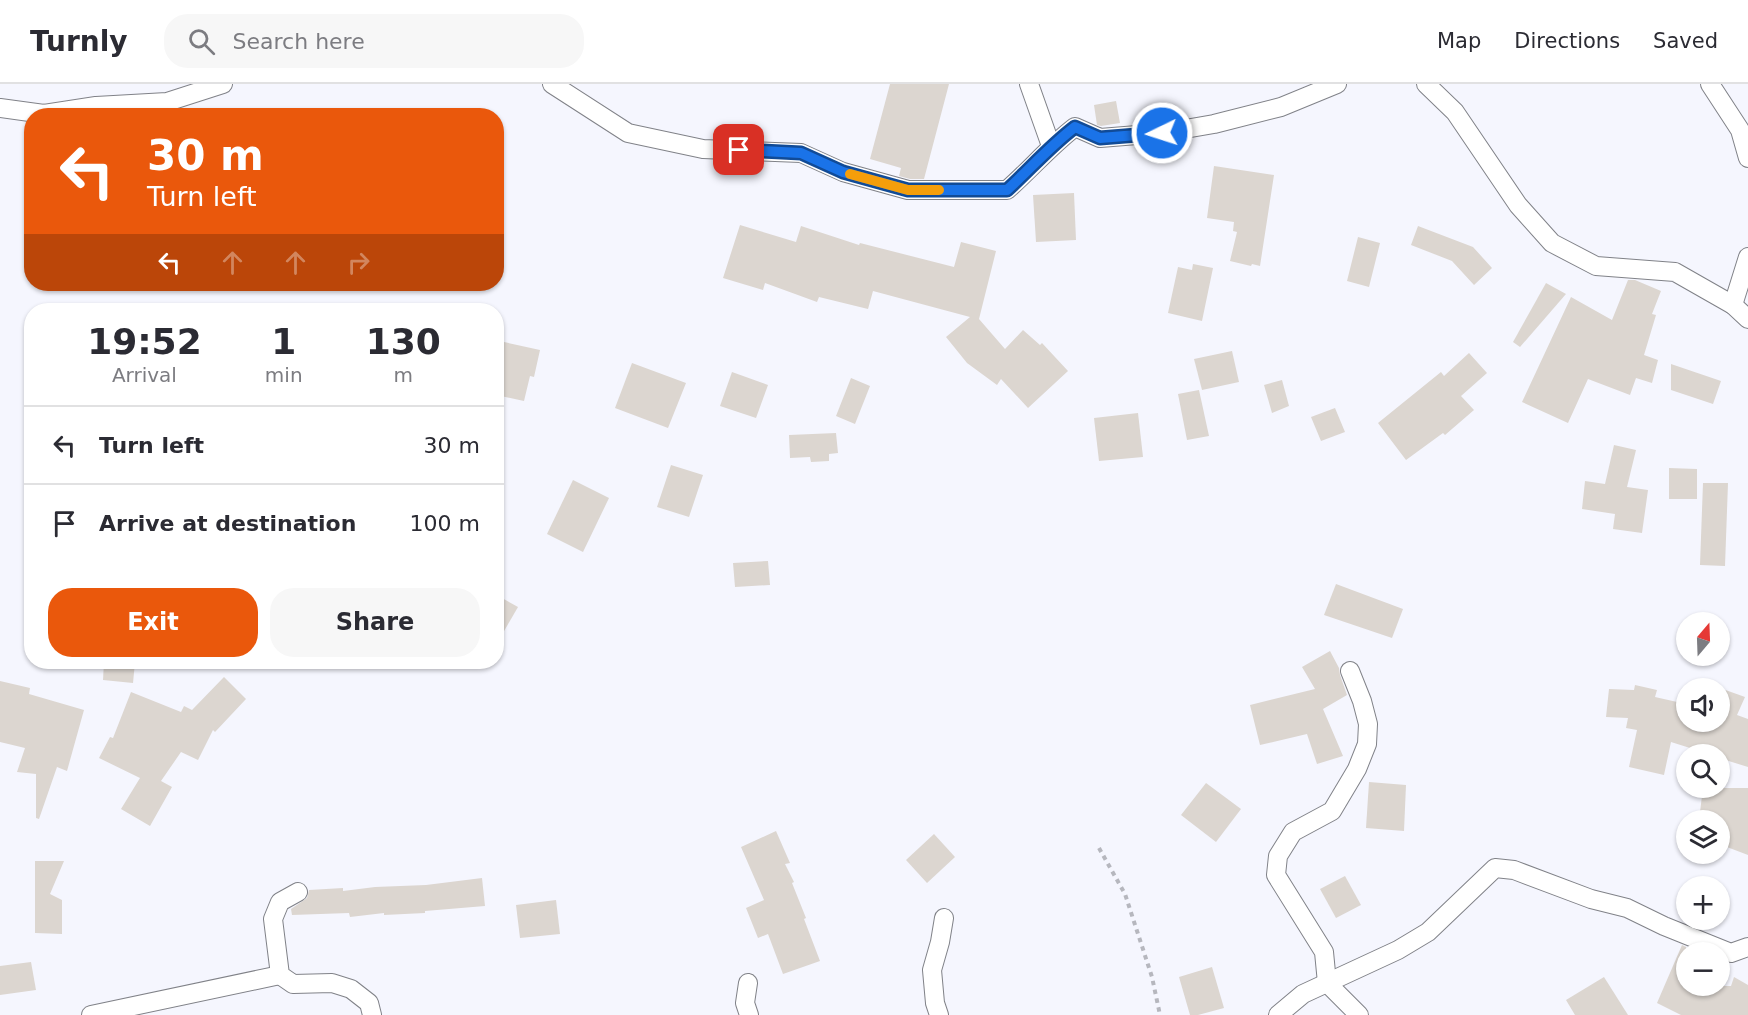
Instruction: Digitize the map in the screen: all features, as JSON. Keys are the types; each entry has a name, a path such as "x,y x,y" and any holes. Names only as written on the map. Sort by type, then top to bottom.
{"street":[{"path":"83,108 168,102 223,84"},
{"path":"552,84 628,133 703,149 801,153 843,172 908,190 1007,190 1051,146 1075,127 1100,138 1162,133 1214,124 1281,107 1337,84"},
{"path":"1029,84 1051,146"},
{"path":"1426,84 1455,112 1518,205 1552,243 1596,266 1675,272 1733,305 1748,319"},
{"path":"1710,84 1740,130 1748,158"},
{"path":"0,108 24,111"},
{"path":"1733,305 1748,257"},
{"path":"1350,671 1368,724 1367,744 1357,770 1332,811 1293,831 1278,856 1276,875 1324,952 1327,983 1359,1015"},
{"path":"1278,1015 1303,994 1398,950 1428,932 1477,887 1488,872 1495,868 1514,870 1592,899 1627,908 1664,926 1731,953 1748,946"},
{"path":"280,975 273,919 280,902 298,892"},
{"path":"939,1015 935,1004 932,970 944,918"},
{"path":"92,1015 280,975 293,984 332,983 351,988 369,1003 372,1015"},
{"path":"748,982 745,1003 749,1015"}],"path":[{"path":"1099,848 1125,894 1152,977 1160,1015"}],"building":[{"path":"890,84 949,84 924,179 899,176 901,168 870,159"},
{"path":"1116,101 1120,123 1097,125 1094,105"},
{"path":"1214,166 1274,175 1260,266 1230,261 1237,232 1233,231 1234,222 1207,218"},
{"path":"1074,193 1076,240 1036,242 1033,195"},
{"path":"740,225 796,242 801,226 859,245 860,243 954,267 961,242 996,251 979,319 1005,349 1023,330 1040,345 1042,343 1068,371 1028,408 1001,379 997,385 967,363 946,337 970,317 873,291 868,309 819,297 817,302 765,283 763,290 723,278"},
{"path":"1418,226 1473,247 1492,268 1474,285 1452,261 1411,245"},
{"path":"1358,237 1380,243 1369,287 1347,281"},
{"path":"1193,264 1213,268 1202,321 1168,313 1178,267 1192,270"},
{"path":"1628,280 1635,280 1661,291 1652,314 1656,315 1644,355 1658,360 1652,383 1636,378 1630,395 1588,379 1568,423 1522,402 1571,297 1612,320"},
{"path":"1546,283 1566,294 1520,347 1513,342"},
{"path":"504,342 540,350 534,377 530,376 524,401 504,397"},
{"path":"1232,351 1239,382 1202,390 1194,359"},
{"path":"1469,353 1487,373 1461,396 1474,410 1445,435 1443,433 1406,460 1378,423 1441,372 1444,376"},
{"path":"632,363 686,383 668,428 615,408"},
{"path":"1671,364 1721,381 1713,404 1671,390"},
{"path":"732,372 768,385 756,418 720,406"},
{"path":"851,378 870,386 855,424 836,416"},
{"path":"1282,380 1289,406 1272,413 1264,385"},
{"path":"1199,390 1209,436 1187,440 1178,394"},
{"path":"1335,408 1345,432 1321,441 1311,417"},
{"path":"1138,413 1143,457 1099,461 1094,418"},
{"path":"836,433 838,453 829,454 829,461 811,462 810,457 790,458 789,435"},
{"path":"1614,445 1636,450 1627,487 1648,490 1642,533 1613,529 1615,514 1582,509 1585,481 1605,484"},
{"path":"671,465 703,475 689,517 657,507"},
{"path":"1669,468 1697,469 1697,499 1669,499"},
{"path":"573,480 609,498 583,552 547,534"},
{"path":"1703,483 1728,483 1725,566 1700,565"},
{"path":"768,561 770,585 735,587 733,563"},
{"path":"1336,584 1403,609 1392,638 1324,615"},
{"path":"504,599 518,607 504,631"},
{"path":"1330,651 1339,668 1347,695 1323,709 1343,756 1317,764 1307,734 1260,745 1250,705 1315,689 1302,667"},
{"path":"104,669 134,669 133,683 103,680"},
{"path":"224,677 246,699 215,732 213,730 198,760 181,752 161,781 172,787 150,826 121,809 140,778 99,758 110,737 113,738 131,692 181,712 184,706 192,710"},
{"path":"0,681 30,688 29,694 84,710 67,771 57,767 39,819 36,818 36,774 17,772 25,748 0,742"},
{"path":"1635,685 1657,690 1655,697 1676,702 1676,732 1730,732 1730,692 1745,697 1737,715 1748,719 1748,767 1730,761 1730,744 1671,742 1664,775 1629,767 1637,730 1626,728 1628,718 1606,717 1609,689 1634,690"},
{"path":"1369,782 1406,785 1404,831 1366,828"},
{"path":"1206,783 1241,809 1216,842 1181,815"},
{"path":"1730,788 1748,788 1748,855 1730,848 1730,810 1700,810 1702,798 1730,798"},
{"path":"776,831 790,863 785,864 794,882 792,883 820,961 783,974 768,934 758,938 746,908 764,900 741,847"},
{"path":"934,834 955,857 927,883 906,860"},
{"path":"35,861 64,861 50,894 62,900 62,934 35,933"},
{"path":"1345,876 1361,905 1336,918 1320,889"},
{"path":"482,878 485,906 425,911 425,913 384,915 384,913 350,917 349,913 292,915 291,909 307,898 309,890 343,888 343,891"},
{"path":"556,900 560,934 520,938 516,905"},
{"path":"1676,959 1676,996 1730,996 1730,986 1734,977 1748,985 1748,1015 1681,1015 1657,1003"},
{"path":"31,962 36,990 0,995 0,966"},
{"path":"1212,967 1224,1008 1190,1015 1179,977"},
{"path":"1604,977 1628,1015 1575,1015 1566,1000"}],"slow traffic":[{"path":"850,174 908,190 939,190"}],"route":[{"path":"739,150 801,153 843,172 908,190 1007,190 1051,146 1075,127 1100,138 1162,133"}]}
